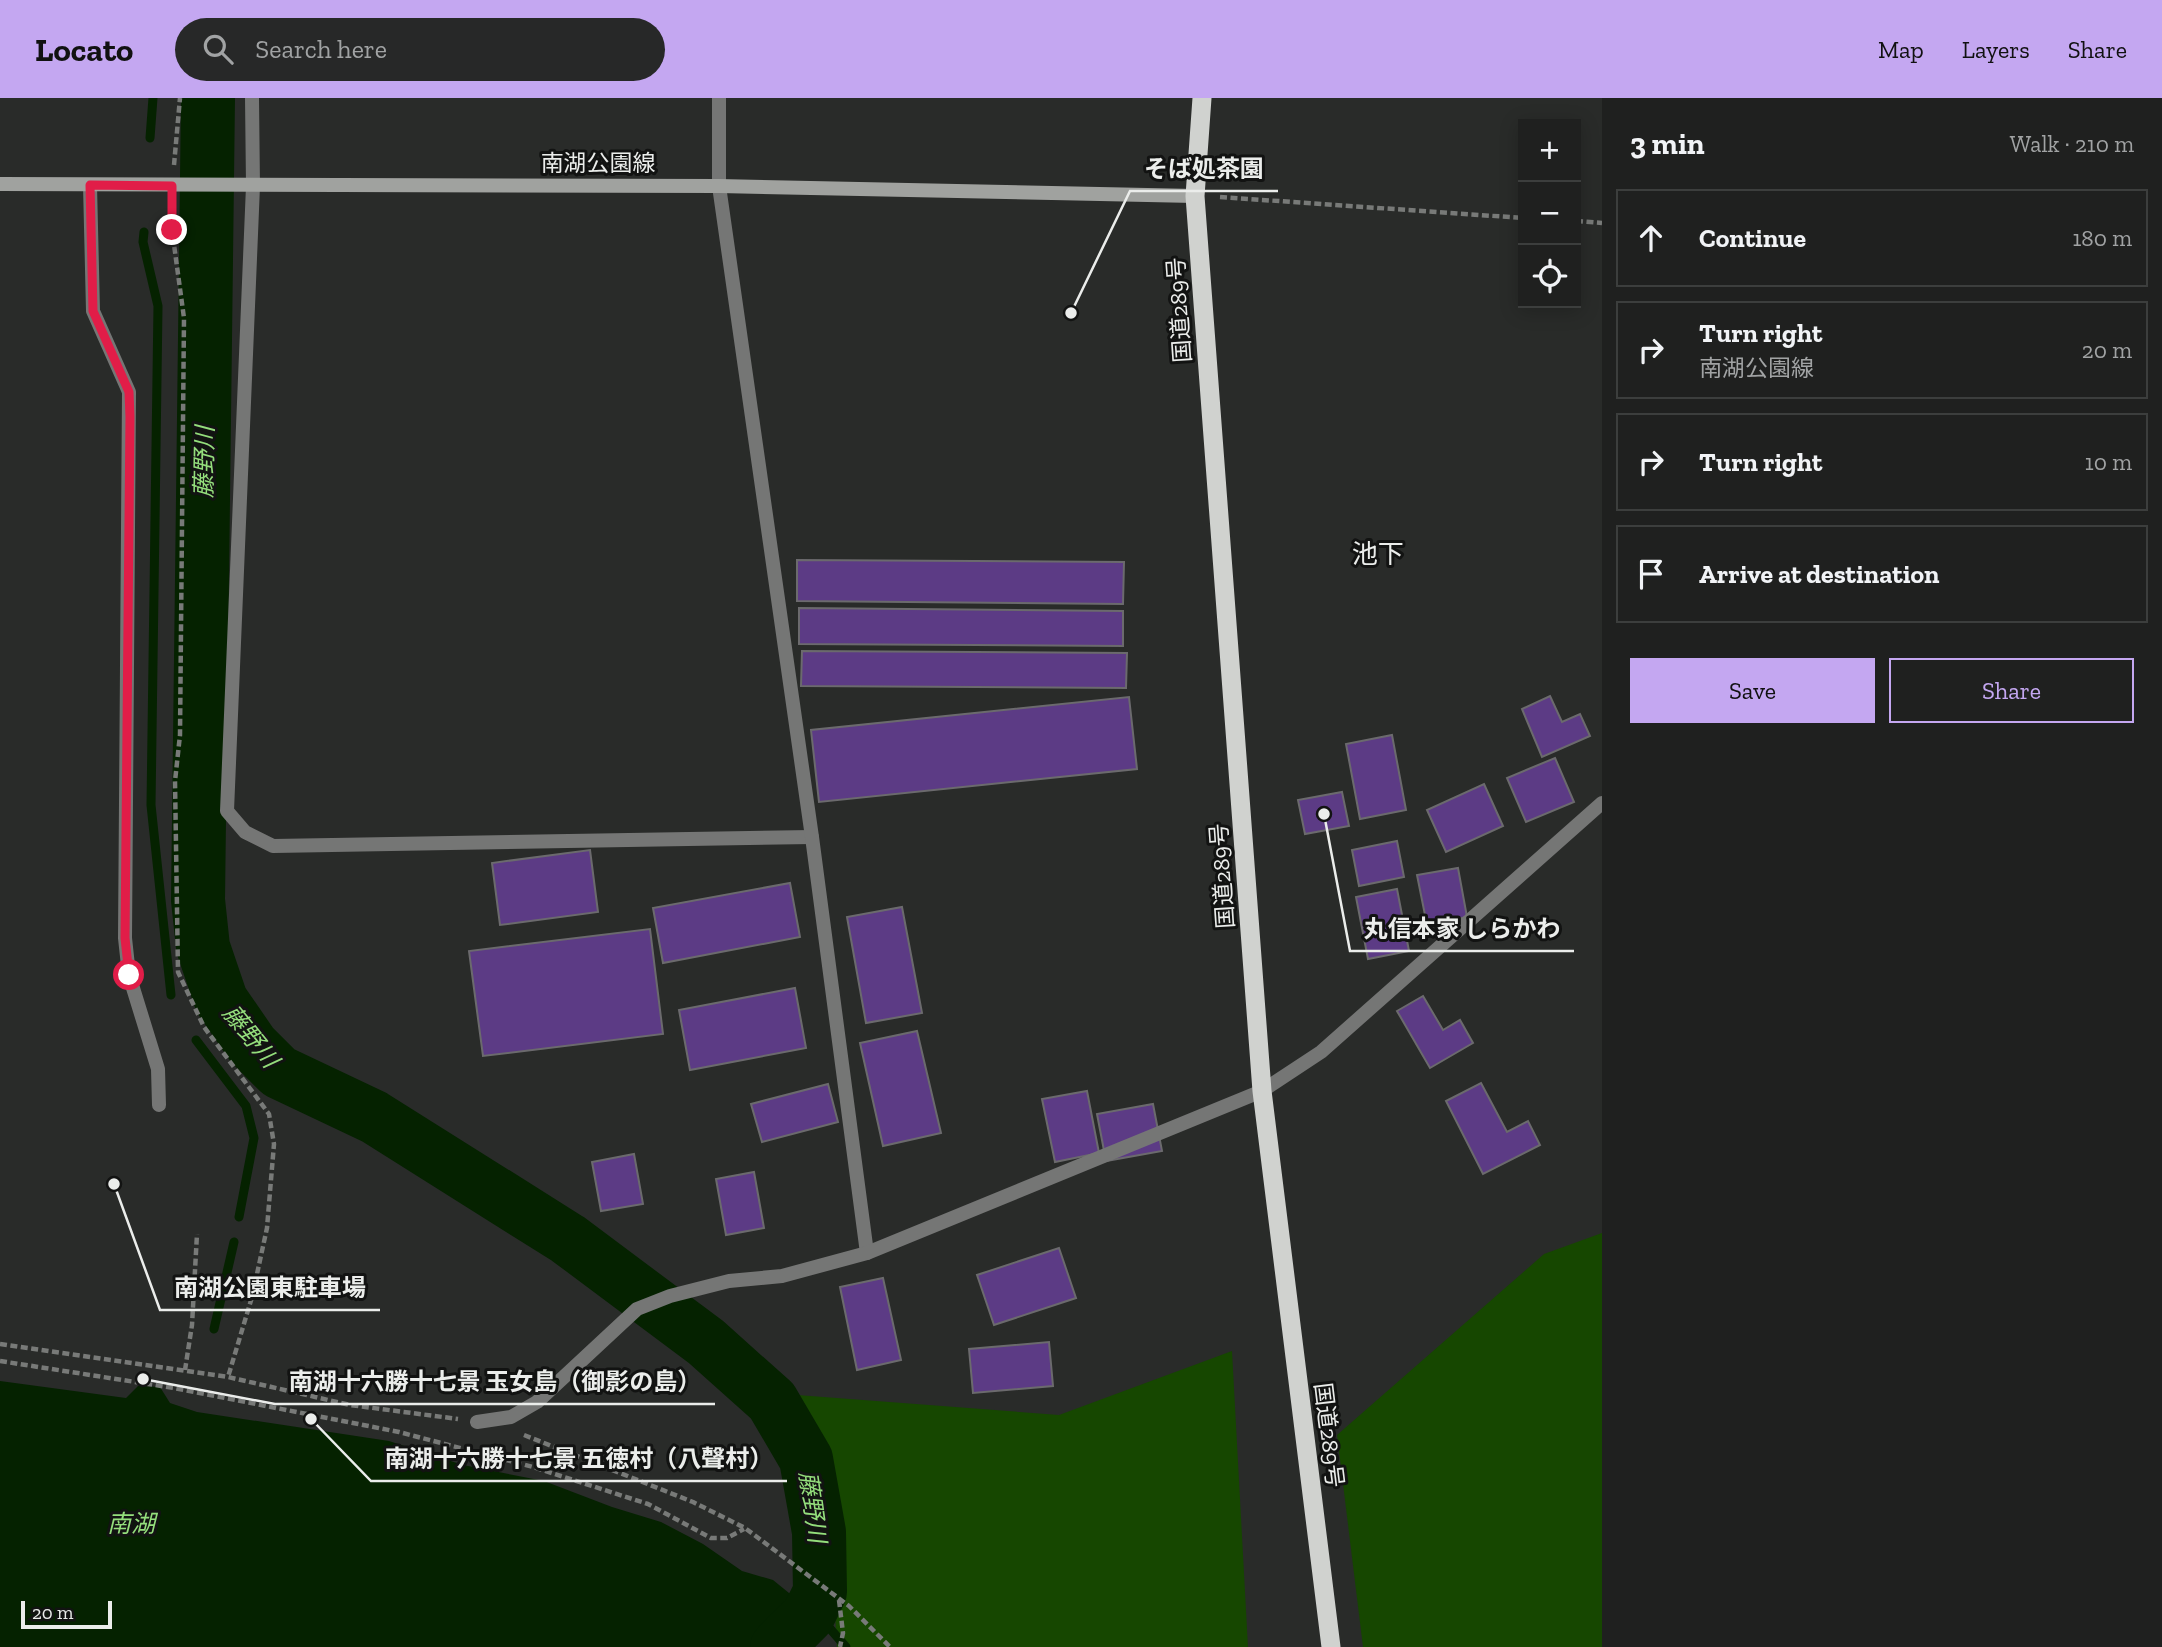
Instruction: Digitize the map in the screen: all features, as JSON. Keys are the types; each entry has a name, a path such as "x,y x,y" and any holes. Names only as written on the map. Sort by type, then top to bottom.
{"highway":[{"name":"国道289号","path":"1202,98 1195,196 1262,1091 1331,1647"}],"main road":[{"name":"南湖公園線","path":"0,184 719,186 1195,196"}],"street":[{"path":"252,98 253,186 227,811 245,832 273,846 812,837"},
{"path":"719,98 719,186 812,837 867,1253"},
{"path":"90,185 93,311 129,392 125,938 129,975 158,1069 159,1105"},
{"path":"477,1422 511,1417 537,1402 637,1309 670,1296 729,1281 782,1276 867,1253 1262,1091 1321,1052 1602,803"}],"path":[{"path":"180,98 172,186 172,230 184,318 180,735 175,781 178,972 204,1027 269,1114 274,1144 267,1228 252,1297 228,1377"},
{"path":"1195,196 1518,218"},
{"path":"1581,222 1602,223"},
{"path":"186,1370 192,1325 197,1234"},
{"path":"0,1344 228,1377 350,1405 477,1422 550,1443 693,1502 745,1528 872,1627 890,1647"},
{"path":"0,1361 174,1388 399,1432 533,1466 648,1504 711,1538 727,1538 745,1528"},
{"path":"839,1600 843,1633 840,1647"}],"green space":[{"path":"1602,1233 1602,1647 1363,1647 1337,1435 1544,1254"},
{"path":"1232,1351 1248,1647 837,1647 830,1535 771,1393 1059,1415"}],"water":[{"name":"南湖","path":"0,1381 126,1398 138,1386 160,1387 170,1403 197,1412 389,1441 463,1465 544,1481 661,1522 703,1544 742,1571 773,1580 805,1606 814,1647 0,1647"}],"building":[{"path":"797,560 1124,562 1123,604 797,601"},
{"path":"799,608 1123,611 1123,646 799,644"},
{"path":"802,651 1127,653 1126,688 801,686"},
{"path":"1550,696 1562,722 1580,714 1590,736 1542,757 1522,709"},
{"path":"1129,697 1137,769 819,802 811,730"},
{"path":"1392,735 1406,810 1360,819 1346,744"},
{"path":"1555,758 1574,802 1526,822 1507,778"},
{"path":"1484,784 1503,826 1446,852 1427,810"},
{"path":"1342,792 1349,826 1305,834 1298,800"},
{"path":"1397,841 1404,877 1359,886 1352,850"},
{"path":"590,850 598,912 500,925 492,863"},
{"path":"1458,868 1467,917 1427,925 1417,875"},
{"path":"790,883 800,937 663,963 653,908"},
{"path":"1397,889 1409,951 1368,959 1356,897"},
{"path":"902,907 922,1013 866,1023 847,917"},
{"path":"650,929 663,1034 483,1056 469,951"},
{"path":"795,988 806,1048 690,1070 679,1010"},
{"path":"1423,996 1443,1030 1460,1020 1473,1043 1430,1068 1397,1011"},
{"path":"917,1031 941,1133 883,1146 860,1043"},
{"path":"1481,1083 1507,1132 1528,1121 1540,1145 1483,1174 1446,1101"},
{"path":"828,1084 838,1122 762,1142 751,1104"},
{"path":"1087,1091 1099,1153 1055,1162 1042,1099"},
{"path":"1153,1104 1162,1151 1106,1161 1097,1114"},
{"path":"634,1154 643,1204 601,1211 592,1162"},
{"path":"754,1172 764,1228 726,1235 716,1179"},
{"path":"1059,1248 1076,1298 994,1325 977,1275"},
{"path":"883,1278 901,1360 857,1370 840,1287"},
{"path":"1049,1342 1053,1386 973,1393 969,1349"}],"waterway":[{"path":"150,138 153,98"},
{"name":"藤野川","path":"208,98 198,900 203,947 221,1000 252,1045 279,1072 374,1117 568,1239 706,1342 772,1401 806,1459 819,1532 820,1592 808,1616 777,1647"},
{"path":"144,232 143,242 158,306 151,805 171,995"},
{"path":"196,1040 246,1106 254,1138 239,1217"},
{"path":"214,1329 234,1242"},
{"path":"820,1592 819,1616 846,1647"}],"place":[{"name":"そば処茶園","path":"1071,313"},
{"name":"丸信本家 しらかわ","path":"1324,814"},
{"name":"南湖公園東駐車場","path":"114,1184"},
{"name":"南湖十六勝十七景 玉女島（御影の島）","path":"143,1379"},
{"name":"南湖十六勝十七景 五徳村（八聲村）","path":"311,1419"}],"district":[{"name":"池下","path":"1378,554"}],"route":[{"path":"129,975 125,938 129,392 93,311 90,185 172,186 172,230"}]}
